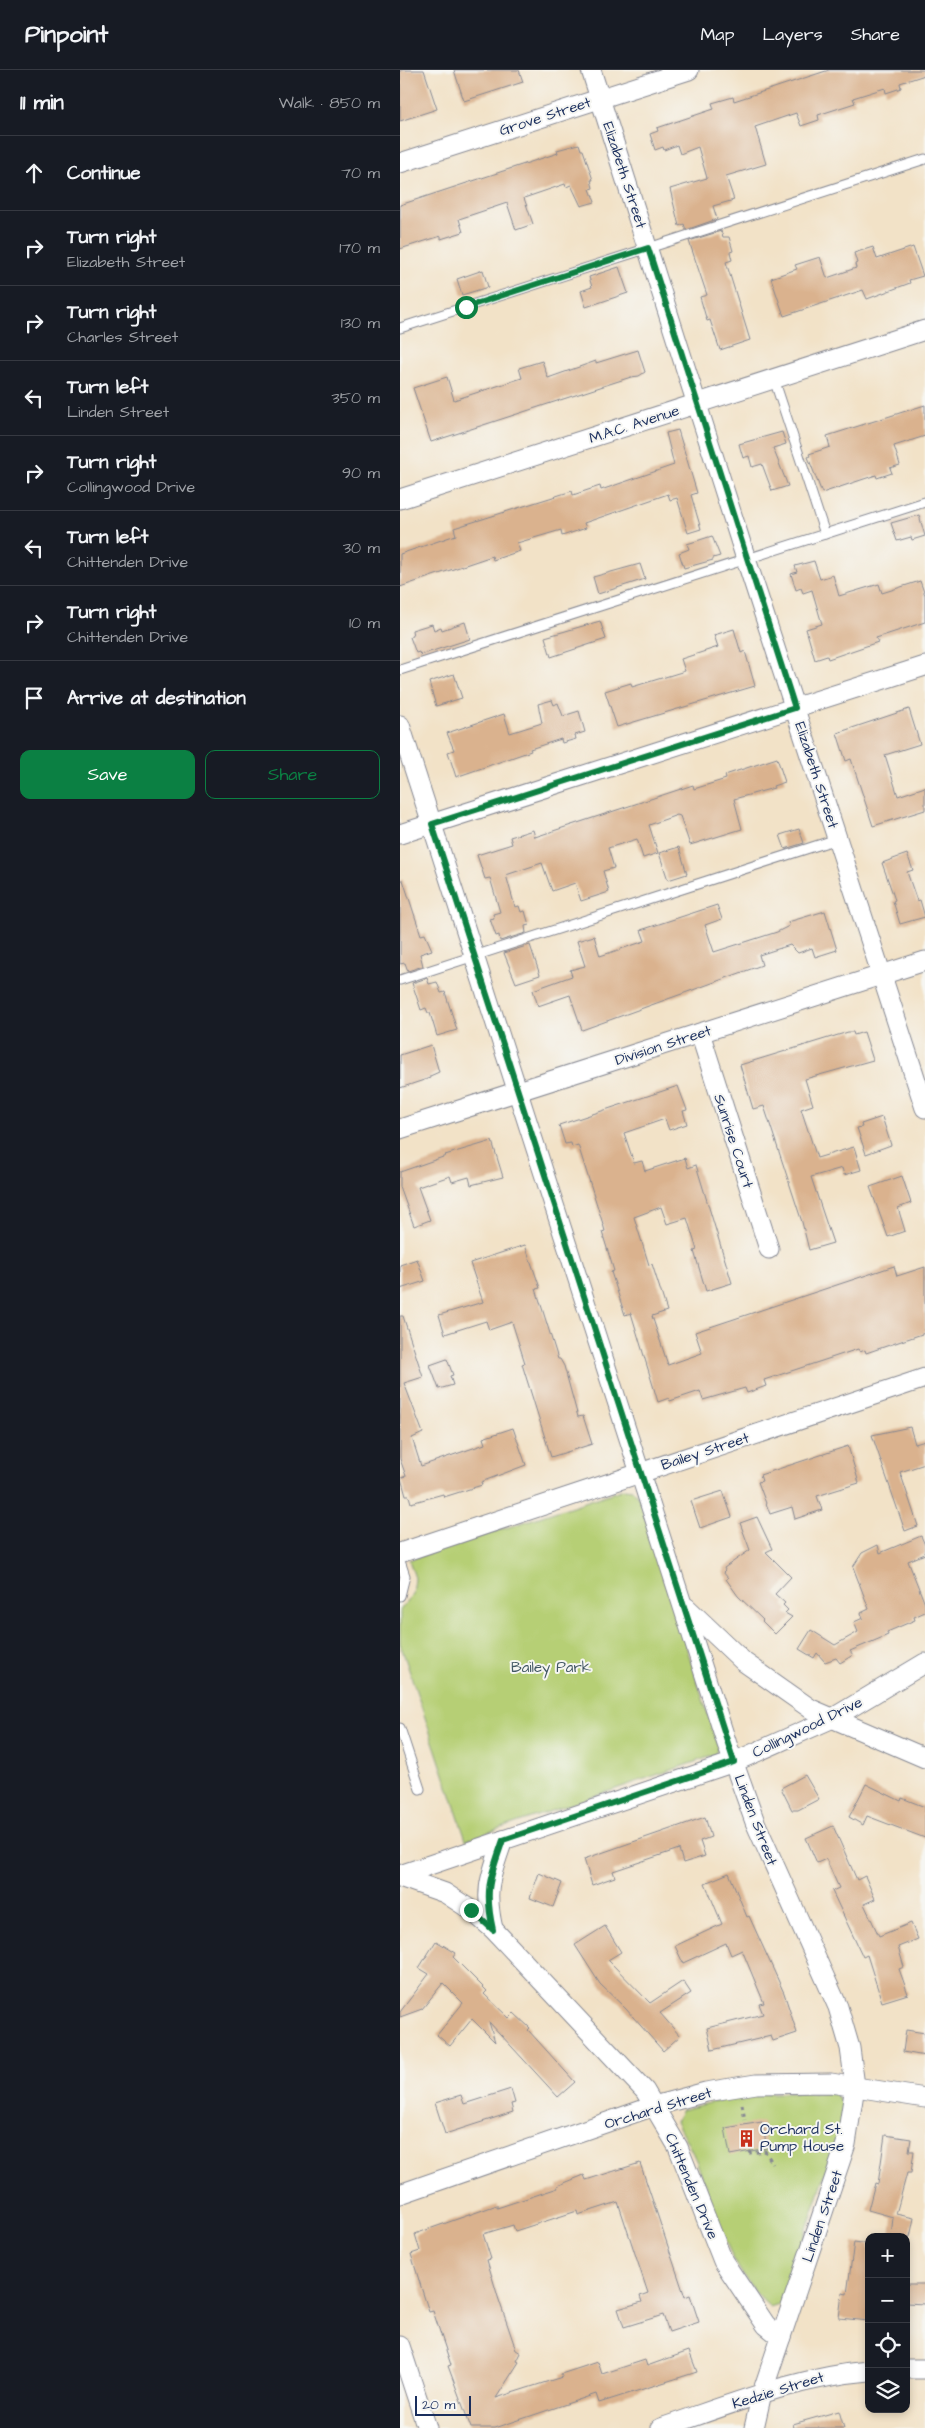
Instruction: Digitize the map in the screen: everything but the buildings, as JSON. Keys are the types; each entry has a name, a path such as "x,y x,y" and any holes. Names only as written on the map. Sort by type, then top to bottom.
{"street":[{"name":"Elizabeth Street","path":"591,70 746,559 925,1108"},
{"name":"Grove Street","path":"400,163 690,70"},
{"name":"M.A.C. Avenue","path":"400,499 925,330"},
{"path":"400,834 925,666"},
{"name":"Linden Street","path":"400,725 734,1762 755,1822 838,2007 850,2048 855,2086 846,2144 762,2393 754,2428"},
{"name":"Division Street","path":"400,1129 925,961"},
{"name":"Sunrise Court","path":"700,1033 769,1249"},
{"name":"Bailey Street","path":"400,1553 925,1378"},
{"path":"685,1606 744,1662 811,1709 925,1758"},
{"name":"Collingwood Drive","path":"400,1876 734,1762 834,1718 925,1663"},
{"path":"493,1930 488,1908 488,1885 503,1840"},
{"name":"Chittenden Drive","path":"400,1876 445,1892 471,1910 493,1930 645,2091 678,2147 723,2261 766,2325 781,2337"},
{"name":"Orchard Street","path":"400,2194 654,2106 706,2092 756,2084 831,2083 925,2098"},
{"path":"400,2349 427,2428"},
{"path":"910,2369 925,2369"},
{"name":"Kedzie Street","path":"661,2428 762,2393 836,2373 865,2371"}],"lane":[{"path":"400,328 925,159"},
{"path":"774,379 825,534"},
{"path":"400,670 925,502"},
{"path":"400,980 838,839"},
{"path":"400,1561 405,1576 400,1596"},
{"path":"400,1728 420,1789"}],"path":[{"path":"743,2105 745,2120"},
{"path":"749,2151 750,2154 766,2151 773,2164"}],"green space":[{"name":"Bailey Park","path":"624,1489 633,1490 638,1496 718,1746 715,1755 466,1840 400,1643 400,1610 413,1594 415,1578 409,1560"},
{"path":"763,2093 834,2093 844,2107 833,2151 782,2303 770,2307 755,2292 733,2257 724,2238 696,2160 676,2122 681,2110"}],"place":[{"name":"Orchard St. Pump House","path":"746,2138"}],"route":[{"path":"466,307 648,248 795,708 432,824 734,1762 503,1840 488,1885 488,1908 493,1930 471,1910"}]}
